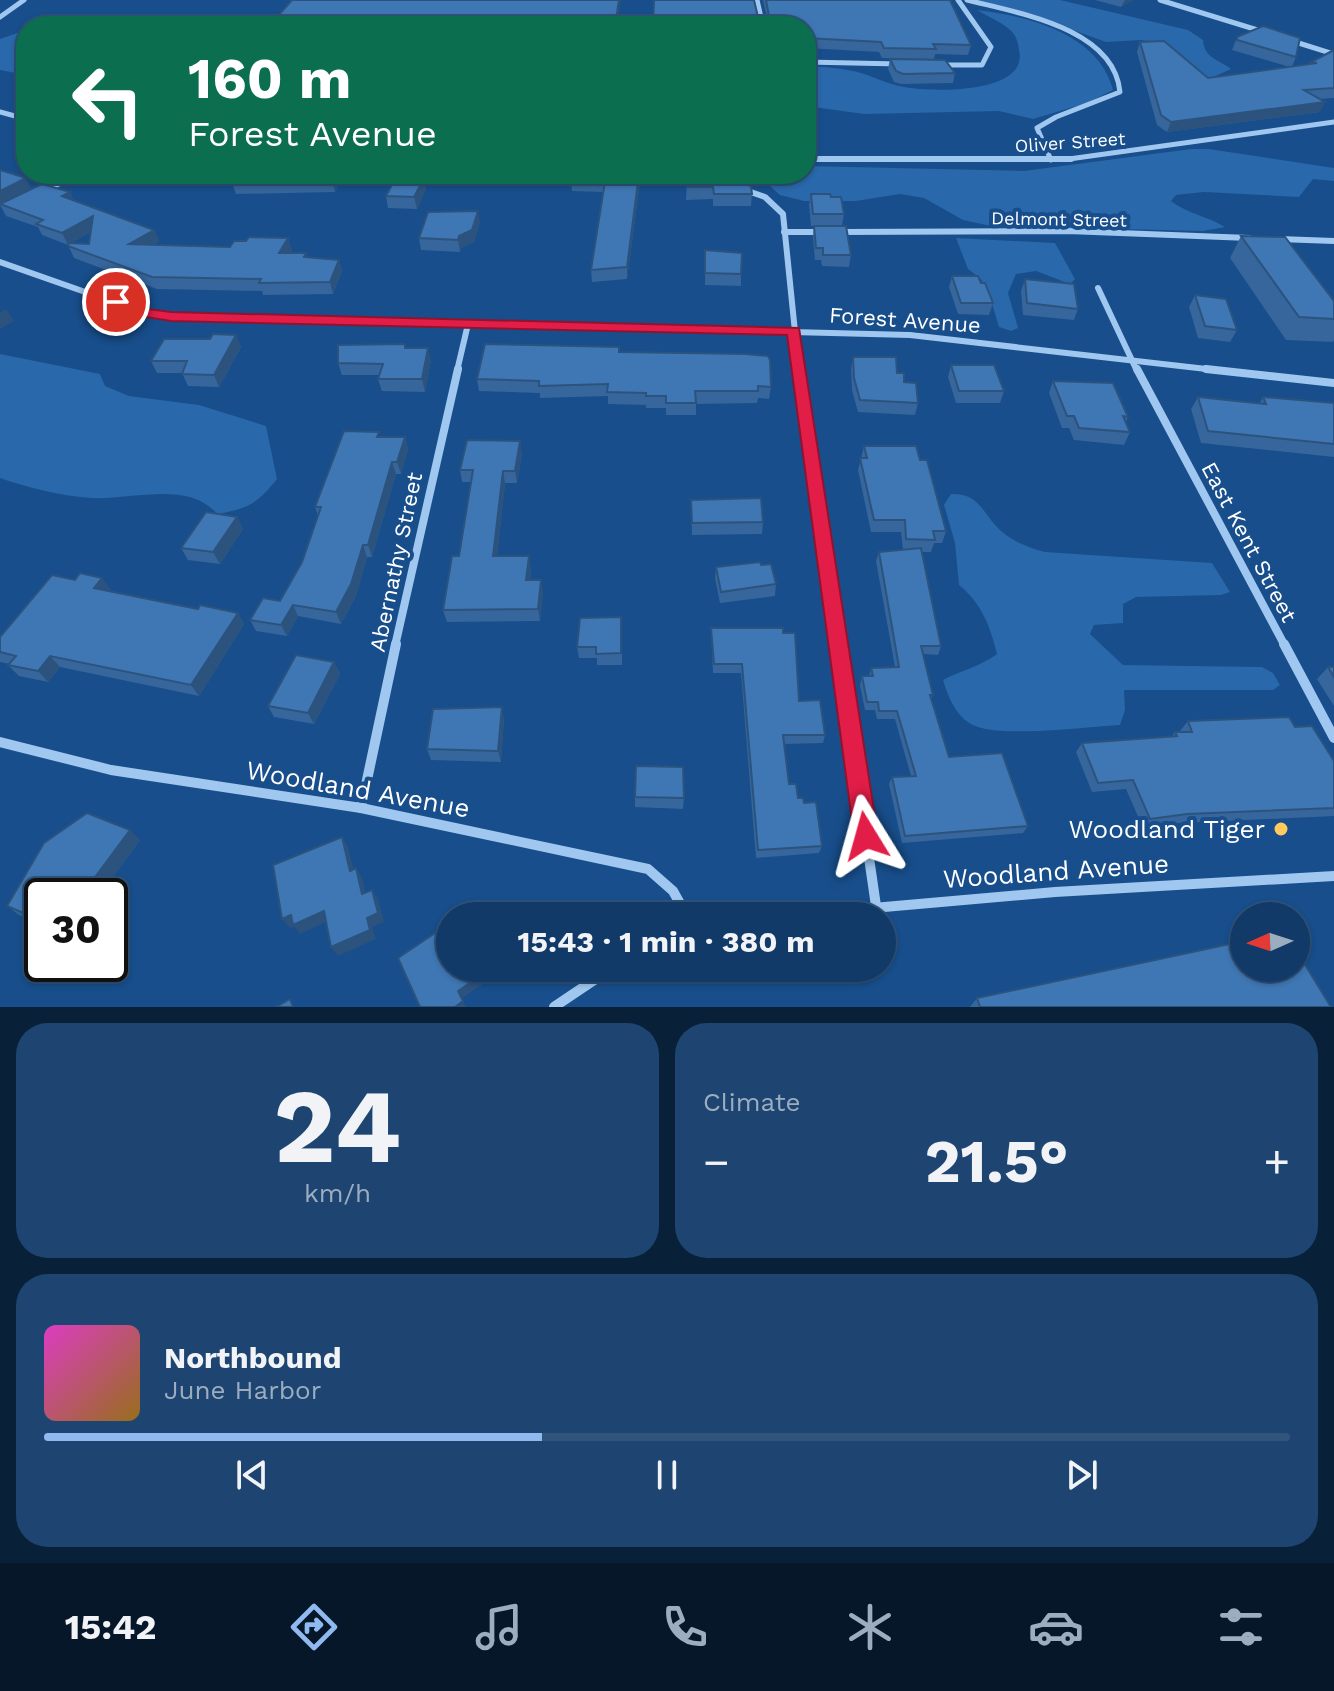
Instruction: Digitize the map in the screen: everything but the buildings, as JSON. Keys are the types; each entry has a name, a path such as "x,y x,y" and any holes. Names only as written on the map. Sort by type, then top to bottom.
{"street":[{"path":"0,17 24,0"},
{"path":"938,65 982,65 991,47 958,0"},
{"path":"967,0 1066,32 1109,58 1118,75 1120,92 1106,100 1049,119 1037,128 1051,160"},
{"path":"1160,0 1266,33"},
{"path":"1280,37 1334,54"},
{"path":"1324,51 1334,46"},
{"path":"816,62 909,64"},
{"name":"Oliver Street","path":"816,159 1051,160 1334,122"},
{"path":"41,192 57,184"},
{"path":"739,188 765,197 783,214 794,331 875,902"},
{"name":"Delmont Street","path":"784,232 1068,231 1256,238"},
{"path":"1272,239 1334,241"},
{"name":"Forest Avenue","path":"0,262 145,313 171,316 910,335 1334,383"},
{"name":"East Kent Street","path":"1098,288 1134,362 1334,738"},
{"name":"Abernathy Street","path":"361,808 420,528 468,324"},
{"name":"Woodland Avenue","path":"0,742 111,770 361,808 648,869 673,891 679,902"},
{"name":"Woodland Avenue","path":"896,905 1334,876"},
{"path":"554,1007 591,982"}],"shaded area":[{"path":"976,0 1060,0 1188,30 1203,40 1209,54 1231,69 1209,79 1163,44 1141,40 1106,42"},
{"path":"977,10 1018,17 1059,31 1093,55 1105,71 1113,90 1087,103 1033,119 999,111 864,114 816,107 816,67 848,70 909,88 949,90 992,83 1008,76 1018,65 1019,50 1015,37 1006,26"},
{"path":"16,33 16,73 0,70 0,39"},
{"path":"1209,149 1334,168 1334,181 1313,179 1299,197 1204,192 1176,195 1171,201 1178,206 1225,227 1203,231 991,226 963,220 924,198 900,194 856,201 804,201 780,195 770,186 816,184 816,166 1024,171"},
{"path":"956,238 1055,243 1075,279 1070,284 1036,271 1016,274 1008,293 1018,328 1011,331 999,327 990,297 981,279 968,269"},
{"path":"0,354 100,374 105,386 129,396 199,405 266,426 277,479 252,504 217,514 191,497 159,494 80,497 0,478"},
{"path":"951,494 972,499 1006,535 1045,552 1212,563 1230,592 1221,595 1136,597 1123,604 1123,623 1094,625 1090,634 1123,665 1262,667 1273,673 1280,685 1273,690 1124,690 1125,710 1120,725 1007,731 971,724 955,708 943,680 997,654 984,616 959,585 955,543 944,505"}],"place":[{"name":"Woodland Tiger","path":"1281,829"}],"route":[{"path":"116,302 145,313 171,316 794,331 866,836"}]}
